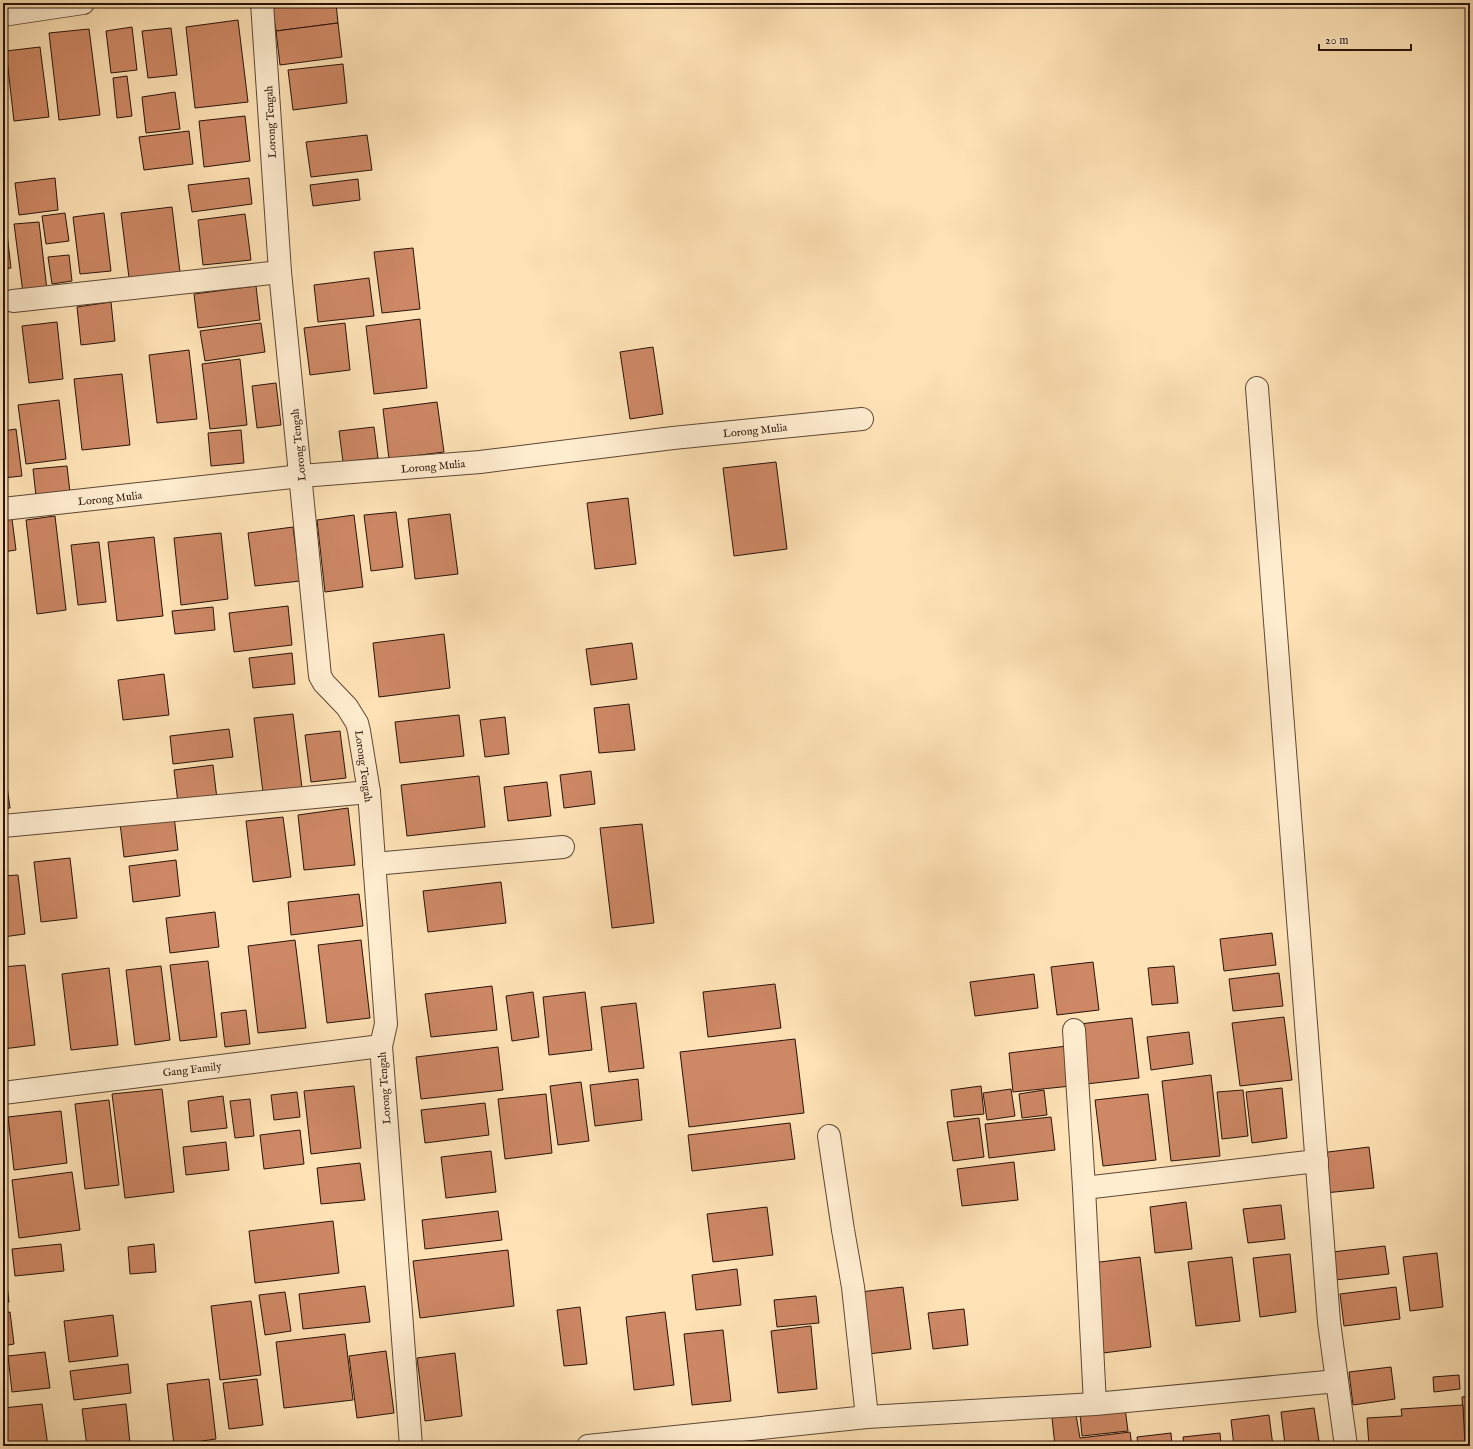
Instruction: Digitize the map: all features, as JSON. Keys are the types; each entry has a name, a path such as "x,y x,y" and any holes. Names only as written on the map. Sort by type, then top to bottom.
{"street":[{"path":"3,15 83,3"},
{"name":"Lorong Tengah","path":"262,3 280,272 320,676 324,683 347,707 357,723 369,792 386,1024 381,1046 411,1446"},
{"path":"13,300 280,272"},
{"path":"1257,388 1329,1322 1346,1446"},
{"name":"Lorong Mulia","path":"3,509 301,476 480,462 673,438 862,419"},
{"path":"3,826 369,792"},
{"path":"374,864 563,847"},
{"path":"1074,1030 1095,1404"},
{"name":"Gang Family","path":"3,1093 381,1046"},
{"path":"829,1136 853,1287 867,1417"},
{"path":"1084,1188 1317,1161"},
{"path":"588,1446 867,1417 1095,1404 1337,1381"}],"building":[{"path":"272,3 336,3 338,23 276,31"},
{"path":"238,20 248,102 195,108 186,27"},
{"path":"338,23 342,57 280,65 276,31"},
{"path":"132,27 137,70 111,73 106,31"},
{"path":"171,28 177,75 148,78 142,31"},
{"path":"89,29 100,115 59,120 49,33"},
{"path":"40,47 49,117 14,121 6,51"},
{"path":"343,64 347,103 293,110 288,70"},
{"path":"127,76 132,116 117,118 113,78"},
{"path":"175,92 180,129 146,133 142,97"},
{"path":"245,116 250,161 204,167 199,121"},
{"path":"189,131 193,164 144,170 139,137"},
{"path":"367,135 372,170 311,177 306,142"},
{"path":"55,178 58,210 19,215 15,183"},
{"path":"249,178 252,204 192,212 188,185"},
{"path":"358,179 360,200 313,206 310,185"},
{"path":"172,207 180,272 129,278 121,213"},
{"path":"65,213 69,241 46,244 42,216"},
{"path":"104,213 111,271 80,274 73,217"},
{"path":"245,214 251,260 203,265 198,220"},
{"path":"39,222 47,290 23,293 14,224"},
{"path":"3,225 6,225 11,268 3,269"},
{"path":"413,248 420,309 382,313 374,252"},
{"path":"69,255 72,281 52,284 48,257"},
{"path":"369,278 374,316 318,322 314,285"},
{"path":"256,286 260,320 198,328 194,294"},
{"path":"111,302 115,341 81,345 77,307"},
{"path":"420,319 427,388 374,394 366,326"},
{"path":"57,322 63,379 29,383 22,326"},
{"path":"261,323 265,352 205,361 200,331"},
{"path":"345,323 350,370 310,375 304,328"},
{"path":"653,347 663,414 630,419 620,352"},
{"path":"189,350 197,419 157,423 149,355"},
{"path":"240,359 247,425 210,429 202,364"},
{"path":"122,374 130,445 82,450 74,379"},
{"path":"276,383 281,425 257,428 252,386"},
{"path":"59,400 66,459 26,464 18,405"},
{"path":"437,402 444,452 389,459 383,409"},
{"path":"374,427 378,458 343,462 339,431"},
{"path":"16,429 22,476 3,478 3,431"},
{"path":"241,430 244,463 211,466 208,433"},
{"path":"776,462 787,549 734,556 723,468"},
{"path":"67,466 70,492 36,496 33,469"},
{"path":"628,498 636,564 595,569 587,503"},
{"path":"396,512 403,567 371,571 364,515"},
{"path":"450,514 458,574 415,579 408,519"},
{"path":"354,515 363,587 325,592 317,520"},
{"path":"55,516 66,610 37,614 26,520"},
{"path":"12,519 16,550 3,552 3,520"},
{"path":"293,527 300,581 255,586 248,533"},
{"path":"221,533 228,599 181,605 174,538"},
{"path":"154,537 163,616 117,621 108,542"},
{"path":"99,542 106,602 78,605 71,545"},
{"path":"288,606 292,645 234,652 229,613"},
{"path":"213,607 215,630 175,634 172,611"},
{"path":"444,634 450,688 379,697 373,643"},
{"path":"632,643 637,679 591,685 586,649"},
{"path":"292,653 295,684 253,688 249,658"},
{"path":"164,674 169,715 123,720 118,680"},
{"path":"629,704 635,750 599,753 594,708"},
{"path":"293,714 302,788 263,793 254,718"},
{"path":"459,715 464,756 400,763 395,722"},
{"path":"505,717 509,754 485,757 480,720"},
{"path":"229,729 233,757 173,764 170,736"},
{"path":"340,731 346,778 311,782 305,735"},
{"path":"3,764 10,808 3,809"},
{"path":"213,765 217,799 178,803 174,770"},
{"path":"591,771 595,804 564,808 560,775"},
{"path":"479,776 485,827 407,836 401,785"},
{"path":"547,782 551,816 508,821 504,787"},
{"path":"348,808 355,865 304,870 298,815"},
{"path":"174,816 178,850 124,857 120,823"},
{"path":"283,817 291,877 253,882 246,821"},
{"path":"642,824 654,923 612,928 600,828"},
{"path":"70,858 77,918 41,922 34,862"},
{"path":"176,860 180,896 133,902 129,866"},
{"path":"18,875 25,934 3,937 3,876"},
{"path":"501,882 506,923 428,932 423,891"},
{"path":"359,894 363,926 291,935 288,902"},
{"path":"215,912 219,947 170,953 166,918"},
{"path":"1272,933 1276,965 1224,971 1220,939"},
{"path":"295,940 306,1028 258,1033 248,946"},
{"path":"361,940 370,1018 327,1023 318,945"},
{"path":"208,961 217,1037 180,1041 170,965"},
{"path":"1093,962 1099,1010 1057,1015 1051,967"},
{"path":"25,965 35,1045 3,1049 3,967"},
{"path":"161,966 170,1040 135,1045 126,970"},
{"path":"1174,966 1178,1003 1152,1005 1148,968"},
{"path":"109,968 118,1045 71,1050 62,974"},
{"path":"1279,973 1283,1006 1233,1011 1229,979"},
{"path":"1034,974 1038,1008 975,1016 970,982"},
{"path":"775,984 781,1028 708,1037 703,992"},
{"path":"492,986 497,1030 431,1037 425,994"},
{"path":"533,992 539,1037 512,1041 506,996"},
{"path":"585,992 592,1050 549,1055 543,997"},
{"path":"636,1003 644,1068 609,1072 601,1007"},
{"path":"246,1010 250,1044 225,1047 221,1013"},
{"path":"1284,1017 1292,1080 1240,1086 1232,1023"},
{"path":"1132,1018 1139,1078 1086,1084 1079,1024"},
{"path":"1189,1032 1193,1064 1151,1070 1147,1037"},
{"path":"795,1039 804,1113 689,1127 680,1052"},
{"path":"1067,1046 1071,1086 1013,1092 1009,1053"},
{"path":"498,1047 503,1090 421,1099 416,1057"},
{"path":"1211,1075 1220,1156 1171,1161 1162,1081"},
{"path":"638,1079 642,1120 595,1126 590,1085"},
{"path":"581,1082 589,1141 558,1145 550,1086"},
{"path":"354,1086 361,1148 311,1154 304,1091"},
{"path":"981,1086 984,1114 954,1117 951,1090"},
{"path":"1282,1088 1287,1138 1252,1143 1246,1092"},
{"path":"162,1089 174,1192 125,1198 112,1094"},
{"path":"1011,1089 1015,1116 987,1120 983,1093"},
{"path":"1044,1090 1047,1115 1022,1118 1019,1094"},
{"path":"1243,1090 1248,1136 1222,1139 1217,1092"},
{"path":"297,1092 300,1117 274,1120 271,1095"},
{"path":"546,1094 552,1153 505,1159 498,1099"},
{"path":"1148,1094 1156,1160 1103,1166 1095,1100"},
{"path":"223,1096 227,1128 191,1132 188,1101"},
{"path":"250,1099 254,1136 235,1138 230,1101"},
{"path":"109,1100 119,1185 85,1189 75,1104"},
{"path":"485,1103 489,1135 425,1143 421,1110"},
{"path":"61,1111 67,1163 14,1170 8,1117"},
{"path":"1051,1117 1055,1150 989,1158 985,1124"},
{"path":"979,1118 984,1157 953,1161 947,1122"},
{"path":"790,1123 795,1159 692,1171 688,1135"},
{"path":"300,1130 304,1164 264,1169 260,1135"},
{"path":"226,1142 229,1170 186,1175 183,1147"},
{"path":"1369,1147 1374,1188 1325,1193 1320,1153"},
{"path":"491,1151 496,1192 446,1198 441,1157"},
{"path":"1014,1162 1018,1200 962,1206 957,1169"},
{"path":"360,1163 365,1200 321,1204 317,1168"},
{"path":"72,1172 80,1230 19,1238 12,1180"},
{"path":"1186,1202 1192,1249 1155,1253 1150,1207"},
{"path":"1281,1205 1285,1239 1248,1243 1243,1209"},
{"path":"767,1207 773,1255 713,1262 707,1214"},
{"path":"498,1211 502,1240 425,1249 422,1220"},
{"path":"3,1212 6,1235 3,1235"},
{"path":"333,1221 339,1273 255,1283 249,1231"},
{"path":"61,1244 64,1271 15,1276 12,1249"},
{"path":"154,1244 156,1272 130,1274 128,1247"},
{"path":"1385,1246 1389,1274 1335,1280 1332,1252"},
{"path":"3,1250 9,1302 3,1303"},
{"path":"508,1250 514,1306 420,1318 413,1261"},
{"path":"1437,1253 1443,1307 1410,1311 1403,1257"},
{"path":"1290,1254 1296,1312 1260,1317 1253,1258"},
{"path":"1140,1257 1151,1347 1103,1353 1092,1263"},
{"path":"1232,1257 1240,1321 1196,1326 1188,1262"},
{"path":"737,1269 741,1305 696,1310 692,1275"},
{"path":"365,1286 370,1322 303,1329 299,1294"},
{"path":"903,1287 911,1349 868,1354 860,1292"},
{"path":"1396,1287 1400,1319 1344,1326 1340,1294"},
{"path":"285,1292 291,1331 265,1335 259,1295"},
{"path":"816,1296 819,1323 777,1327 774,1300"},
{"path":"251,1301 261,1375 220,1380 211,1306"},
{"path":"580,1307 587,1364 564,1366 557,1310"},
{"path":"964,1309 968,1345 933,1349 928,1313"},
{"path":"10,1312 14,1344 3,1346 3,1313"},
{"path":"665,1312 674,1385 634,1390 626,1317"},
{"path":"113,1315 118,1356 69,1362 64,1321"},
{"path":"811,1326 817,1389 778,1393 771,1331"},
{"path":"723,1330 731,1401 692,1405 684,1334"},
{"path":"345,1334 353,1400 284,1408 276,1342"},
{"path":"386,1351 394,1413 357,1418 349,1356"},
{"path":"45,1352 50,1388 12,1392 8,1356"},
{"path":"455,1353 462,1416 425,1421 417,1358"},
{"path":"128,1364 131,1393 74,1400 70,1371"},
{"path":"1391,1367 1395,1399 1353,1405 1349,1372"},
{"path":"1459,1375 1460,1389 1434,1392 1433,1377"},
{"path":"209,1379 216,1439 174,1445 167,1384"},
{"path":"257,1379 263,1425 229,1429 223,1383"},
{"path":"1470,1396 1470,1446 1465,1446 1462,1397"},
{"path":"42,1404 48,1446 3,1446 3,1408"},
{"path":"126,1404 130,1443 87,1446 82,1409"},
{"path":"1463,1405 1465,1446 1369,1446 1367,1418 1402,1416 1401,1409"},
{"path":"1125,1408 1128,1431 1082,1436 1080,1414"},
{"path":"1314,1408 1319,1441 1285,1445 1281,1412"},
{"path":"1076,1415 1080,1438 1130,1432 1132,1446 1055,1446 1052,1418"},
{"path":"1269,1415 1273,1446 1234,1446 1231,1420"},
{"path":"1171,1433 1172,1446 1138,1446 1137,1437"},
{"path":"1220,1433 1221,1446 1184,1446 1183,1437"}]}
